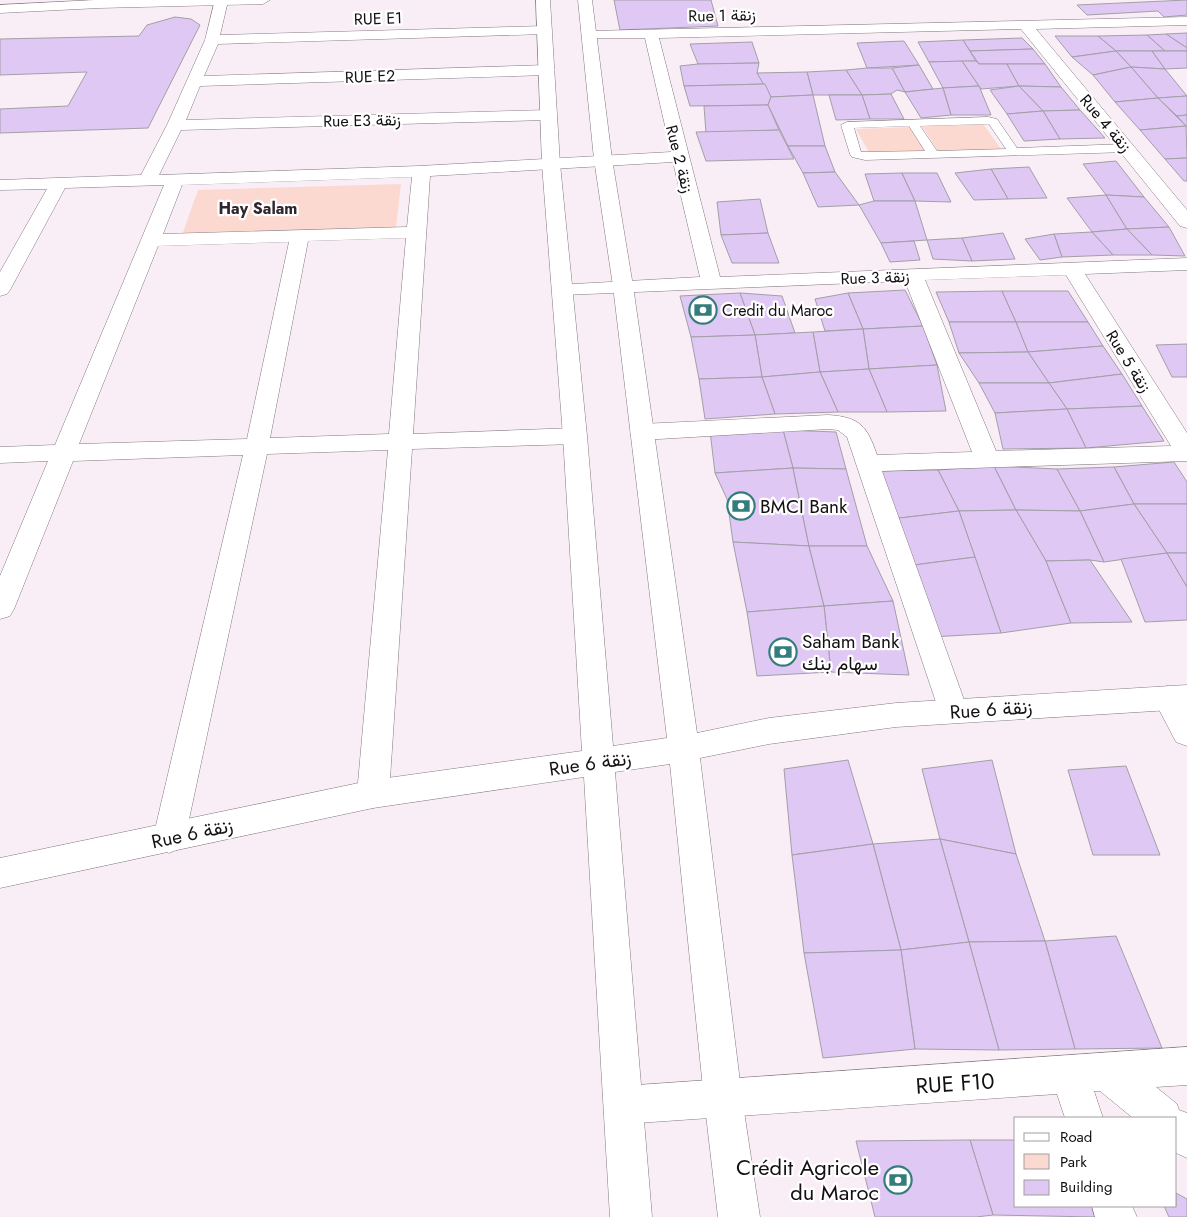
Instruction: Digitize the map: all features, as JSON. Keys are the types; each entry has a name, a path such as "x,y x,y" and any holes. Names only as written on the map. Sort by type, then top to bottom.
{"street":[{"path":"0,9 99,4 263,0"},
{"path":"543,0 551,164 575,436 631,1217"},
{"path":"585,0 603,159 623,286 684,749 723,1098 739,1217"},
{"path":"147,181 175,125 212,40 221,1"},
{"name":"Rue 1 زنقة","path":"588,35 1187,20"},
{"name":"Rue 4 زنقة","path":"1025,25 1187,222"},
{"name":"RUE E1","path":"212,40 545,30"},
{"name":"Rue 2 زنقة","path":"651,34 679,158 711,283"},
{"name":"RUE E2","path":"194,81 547,70"},
{"name":"Rue E3 زنقة","path":"175,125 548,115"},
{"path":"0,185 421,171 551,164 603,159 679,158"},
{"path":"373,794 421,171"},
{"path":"0,609 175,180"},
{"path":"0,290 59,183"},
{"path":"150,240 416,232"},
{"path":"169,838 257,446 300,235"},
{"name":"Rue 3 زنقة","path":"562,289 1187,264"},
{"name":"Rue 5 زنقة","path":"1072,269 1187,452"},
{"path":"913,275 987,459"},
{"path":"642,432 838,423 853,428 858,435 954,711"},
{"path":"0,455 575,436"},
{"path":"867,463 1187,452"},
{"path":"1177,697 1187,733"},
{"name":"Rue 6 زنقة","path":"0,873 373,794 684,749 769,731 896,715 1177,697"},
{"name":"RUE F10","path":"623,1105 1187,1066"},
{"path":"1107,1072 1162,1117"},
{"path":"1070,1075 1084,1117"},
{"path":"1177,1129 1187,1138"}],"lane":[{"path":"1014,152 993,121 982,119 851,124 847,126 856,154 860,155 934,155 1127,148"},
{"path":"912,122 934,155"}],"green space":[{"path":"983,124 1001,149 938,151 922,126"},
{"path":"911,127 926,152 870,154 856,129"},
{"path":"401,184 396,227 182,235 198,190"}],"building":[{"path":"614,0 711,0 718,26 620,30"},
{"path":"1187,0 1187,15 1164,17 1158,11 1087,15 1077,5"},
{"path":"175,17 191,19 200,25 148,128 0,133 0,109 68,106 87,72 0,75 0,39 139,36 147,25"},
{"path":"1187,33 1187,48 1166,34"},
{"path":"1166,34 1187,48 1187,51 1165,51 1147,35"},
{"path":"1147,35 1165,51 1116,51 1098,36"},
{"path":"1055,36 1098,36 1116,51 1072,57"},
{"path":"1022,38 1033,49 970,51 963,40"},
{"path":"963,40 976,61 929,62 918,42"},
{"path":"904,41 919,65 867,68 857,43"},
{"path":"752,42 759,63 698,64 690,44"},
{"path":"1033,49 1045,64 979,64 970,51"},
{"path":"1116,51 1152,51 1165,69 1131,67"},
{"path":"1116,51 1131,67 1093,75 1072,57"},
{"path":"1152,51 1187,51 1187,68 1165,69"},
{"path":"962,61 979,86 943,88 929,62"},
{"path":"962,61 976,61 979,64 1007,64 1019,86 981,89"},
{"path":"759,63 757,73 765,84 684,86 680,66 698,64"},
{"path":"1007,64 1045,64 1061,87 1019,86"},
{"path":"919,65 933,89 905,92 892,68"},
{"path":"1131,67 1165,69 1187,96 1158,98"},
{"path":"1131,67 1158,98 1115,102 1093,75"},
{"path":"892,68 905,92 897,90 891,94 862,95 846,70"},
{"path":"846,70 862,95 813,95 807,72"},
{"path":"807,72 813,95 771,97 757,73"},
{"path":"765,84 771,97 768,105 690,106 684,86"},
{"path":"979,86 991,115 951,115 943,88"},
{"path":"1019,86 1061,87 1080,110 1043,111"},
{"path":"1019,86 1043,111 1007,114 990,90"},
{"path":"943,88 951,115 921,118 905,92"},
{"path":"891,94 904,119 870,119 862,95"},
{"path":"813,95 825,146 788,146 768,105 771,97"},
{"path":"829,95 862,95 870,119 836,120"},
{"path":"1187,96 1187,115 1177,116 1158,98"},
{"path":"1158,98 1186,126 1140,130 1115,102"},
{"path":"768,105 779,130 706,133 704,106"},
{"path":"1080,110 1105,138 1060,139 1043,111"},
{"path":"1043,111 1060,139 1024,141 1007,114"},
{"path":"1187,115 1187,127 1177,116"},
{"path":"1186,126 1187,158 1165,159 1140,130"},
{"path":"779,130 794,159 706,161 696,132"},
{"path":"788,146 825,146 835,172 803,173"},
{"path":"1187,158 1187,181 1184,181 1165,159"},
{"path":"1116,161 1144,197 1106,195 1083,164"},
{"path":"1029,167 1047,198 1008,199 991,169"},
{"path":"991,169 1008,199 974,200 955,173"},
{"path":"835,172 859,205 818,207 803,173"},
{"path":"902,173 915,201 874,201 865,174"},
{"path":"902,173 937,173 951,202 915,201"},
{"path":"1106,195 1127,229 1092,232 1067,198"},
{"path":"1106,195 1144,197 1169,227 1127,229"},
{"path":"760,199 768,233 721,235 717,202"},
{"path":"874,201 915,201 927,240 881,243 859,205"},
{"path":"1169,227 1185,256 1152,255 1127,229"},
{"path":"1127,229 1152,255 1113,255 1092,232"},
{"path":"1092,232 1113,255 1062,257 1054,234"},
{"path":"768,233 779,263 732,263 721,235"},
{"path":"1003,233 1015,259 972,261 962,238"},
{"path":"1054,234 1062,257 1040,260 1025,239"},
{"path":"962,238 972,261 933,259 927,240"},
{"path":"914,241 920,260 890,262 881,243"},
{"path":"905,290 923,326 863,329 848,293"},
{"path":"1002,291 1016,322 949,322 936,292"},
{"path":"1002,291 1068,291 1088,322 1016,322"},
{"path":"740,293 782,296 795,333 755,335"},
{"path":"740,293 755,335 691,337 680,296"},
{"path":"848,293 863,329 825,331 815,299"},
{"path":"949,322 1016,322 1028,352 959,353"},
{"path":"1016,322 1088,322 1103,346 1028,352"},
{"path":"923,326 937,365 869,369 863,329"},
{"path":"863,329 869,369 820,372 813,332"},
{"path":"813,332 820,372 762,377 755,335"},
{"path":"755,335 762,377 699,379 691,337"},
{"path":"1187,344 1187,377 1172,377 1156,345"},
{"path":"1103,346 1122,374 1049,383 1028,352"},
{"path":"1028,352 1049,383 979,383 959,353"},
{"path":"937,365 946,411 887,412 869,369"},
{"path":"869,369 887,412 838,412 820,372"},
{"path":"820,372 838,412 775,414 762,377"},
{"path":"1122,374 1142,406 1067,409 1049,383"},
{"path":"762,377 775,414 705,419 699,379"},
{"path":"979,383 1049,383 1067,409 995,413"},
{"path":"1142,406 1164,441 1086,448 1067,409"},
{"path":"1067,409 1086,448 1003,449 995,413"},
{"path":"783,430 836,432 846,469 793,468"},
{"path":"783,430 793,468 715,473 710,431"},
{"path":"1174,462 1187,482 1187,504 1134,504 1114,467"},
{"path":"994,466 1016,510 959,511 938,470"},
{"path":"994,466 1057,469 1080,511 1016,510"},
{"path":"1114,467 1134,504 1080,511 1057,469"},
{"path":"793,468 809,546 733,542 727,499 715,473"},
{"path":"793,468 846,469 867,546 809,546"},
{"path":"938,470 959,511 891,519 878,471"},
{"path":"1134,504 1187,504 1187,553 1167,553"},
{"path":"1134,504 1167,553 1104,562 1080,511"},
{"path":"1016,510 1080,511 1104,562 1090,560 1046,561"},
{"path":"1016,510 1046,561 1071,623 1001,633 959,511"},
{"path":"959,511 975,557 914,565 891,519"},
{"path":"733,542 809,546 824,606 747,612"},
{"path":"809,546 867,546 893,601 824,606"},
{"path":"1167,553 1187,587 1187,620 1145,622 1121,559"},
{"path":"1167,553 1187,553 1187,587"},
{"path":"975,557 1001,633 931,637 914,565"},
{"path":"1090,560 1132,622 1071,623 1046,561"},
{"path":"893,601 909,675 831,672 824,606"},
{"path":"824,606 831,672 757,676 747,612"},
{"path":"848,760 873,844 792,855 784,769"},
{"path":"992,760 1016,854 940,839 922,769"},
{"path":"1126,766 1160,855 1093,855 1068,770"},
{"path":"940,839 1016,854 1045,941 969,942"},
{"path":"940,839 969,942 901,950 873,844"},
{"path":"873,844 901,950 804,953 792,855"},
{"path":"1116,936 1162,1048 1075,1049 1045,941"},
{"path":"1045,941 1075,1049 999,1050 969,942"},
{"path":"969,942 999,1050 915,1049 901,950"},
{"path":"901,950 915,1049 823,1058 804,953"},
{"path":"970,1140 1014,1140 1014,1207 1093,1207 1096,1217 993,1215"},
{"path":"970,1140 993,1215 976,1217 875,1217 856,1141"},
{"path":"1177,1194 1187,1199 1187,1217 1169,1217 1164,1207 1177,1207"}],"place":[{"name":"Credit du Maroc","path":"703,310"},
{"name":"BMCI Bank","path":"741,506"},
{"name":"Saham Bank سهام بنك","path":"783,652"},
{"name":"Crédit Agricole du Maroc","path":"898,1180"}],"district":[{"name":"Hay Salam","path":"258,208"}]}
